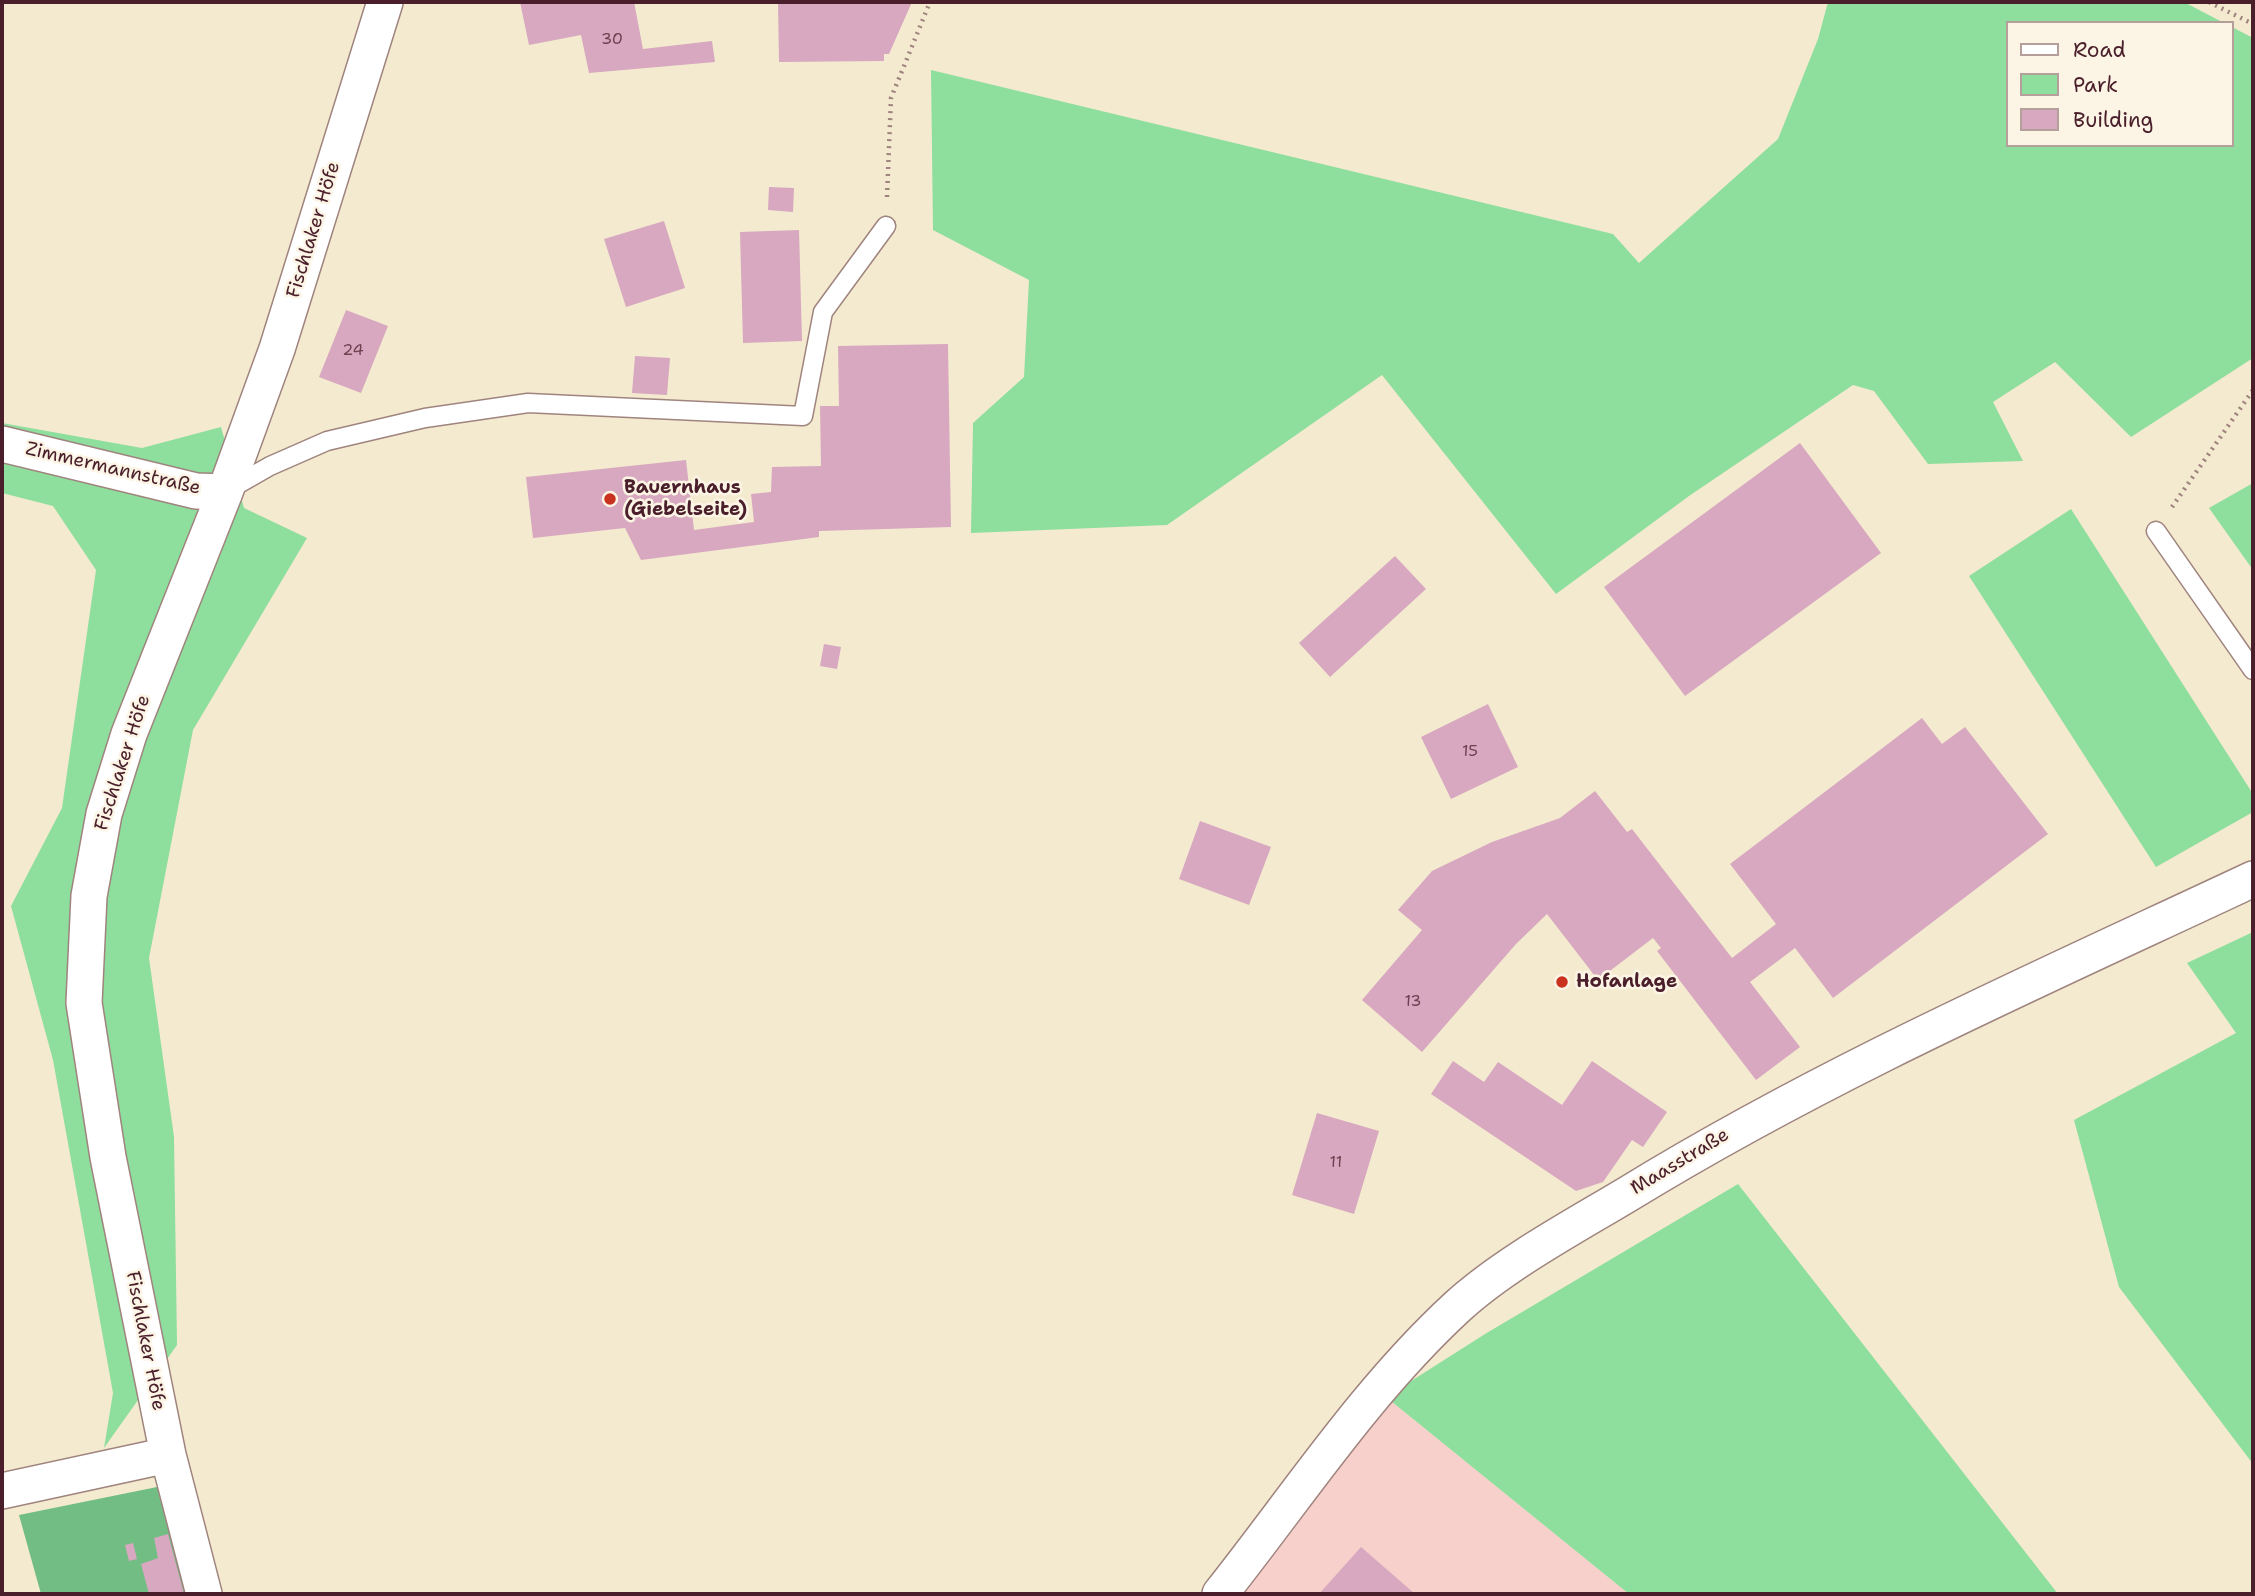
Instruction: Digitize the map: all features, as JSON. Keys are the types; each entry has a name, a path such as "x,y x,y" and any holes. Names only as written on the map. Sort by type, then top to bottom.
{"street":[{"name":"Fischlaker Höfe","path":"204,1594 168,1455 108,1157 84,1003 89,896 104,814 129,734 225,492 277,349 386,2"},
{"name":"Zimmermannstraße","path":"2,444 196,491 225,492"},
{"name":"Maasstraße","path":"1220,1594 1330,1448 1401,1362 1460,1305 1542,1247 1724,1135 1967,1013 2253,879"},
{"path":"2,1492 168,1455"}],"lane":[{"path":"225,492 270,466 327,441 425,418 528,403 803,416 823,312 886,226"},
{"path":"2156,531 2253,670"}],"path":[{"path":"886,226 891,98 930,2"},
{"path":"2209,2 2253,24"},
{"path":"2156,531 2253,390"}],"shaded area":[{"path":"1386,1397 1629,1594 1231,1594"}],"green space":[{"path":"1828,2 2184,2 2220,21 2007,21 2007,147 2234,147 2234,28 2253,38 2253,358 2131,437 2055,362 1993,402 2023,461 1928,464 1874,391 1853,385 1689,496 1556,594 1382,375 1167,525 971,533 973,423 1024,377 1029,280 933,230 931,70 1613,234 1639,263 1778,139 1818,39"},
{"path":"2,423 142,448 221,427 244,508 307,538 193,730 149,958 174,1137 177,1345 104,1448 113,1393 53,1060 11,906 62,808 96,570 53,506 2,493"},
{"path":"2253,483 2253,570 2209,508"},
{"path":"2071,509 2253,794 2253,812 2156,867 1969,576"},
{"path":"2253,932 2253,1464 2119,1287 2074,1120 2236,1033 2187,963"},
{"path":"1738,1184 2058,1594 1629,1594 1386,1397 1485,1334"},
{"path":"157,1487 186,1594 41,1594 19,1515"}],"building":[{"path":"520,2 634,2 643,49 712,41 715,62 589,73 581,35 529,45"},
{"path":"778,2 912,2 889,54 884,54 884,61 779,62"},
{"path":"769,187 794,188 793,212 768,210"},
{"path":"664,221 685,288 626,307 604,239"},
{"path":"799,230 802,341 743,343 740,232"},
{"path":"346,310 388,326 361,393 319,377"},
{"path":"948,344 951,527 819,531 819,537 641,560 625,528 533,538 526,477 686,460 694,530 754,522 751,494 771,492 772,467 821,466 820,406 839,406 838,346"},
{"path":"635,356 670,358 667,395 632,393"},
{"path":"1800,443 1881,553 1685,696 1604,587"},
{"path":"1395,556 1426,589 1330,677 1299,643"},
{"path":"824,644 841,647 837,669 820,666"},
{"path":"1488,704 1518,767 1451,799 1421,737"},
{"path":"1922,718 1942,744 1965,727 2048,834 1833,998 1795,948 1750,982 1800,1047 1756,1080 1657,951 1661,948 1653,938 1598,980 1547,914 1516,944 1422,1052 1362,1000 1422,930 1398,910 1432,871 1492,842 1560,818 1595,791 1627,832 1632,829 1732,958 1776,924 1730,864"},
{"path":"1200,821 1271,847 1249,905 1179,879"},
{"path":"1453,1061 1484,1082 1498,1062 1562,1105 1592,1061 1667,1112 1643,1147 1632,1140 1603,1182 1576,1191 1431,1094"},
{"path":"1317,1113 1379,1131 1354,1214 1292,1195"},
{"path":"168,1534 184,1594 149,1594 141,1564 158,1558 154,1538"},
{"path":"133,1543 137,1559 129,1561 125,1545"},
{"path":"1361,1547 1415,1594 1319,1594"}],"place":[{"name":"Bauernhaus (Giebelseite)","path":"610,499"},
{"name":"Hofanlage","path":"1562,982"}]}
